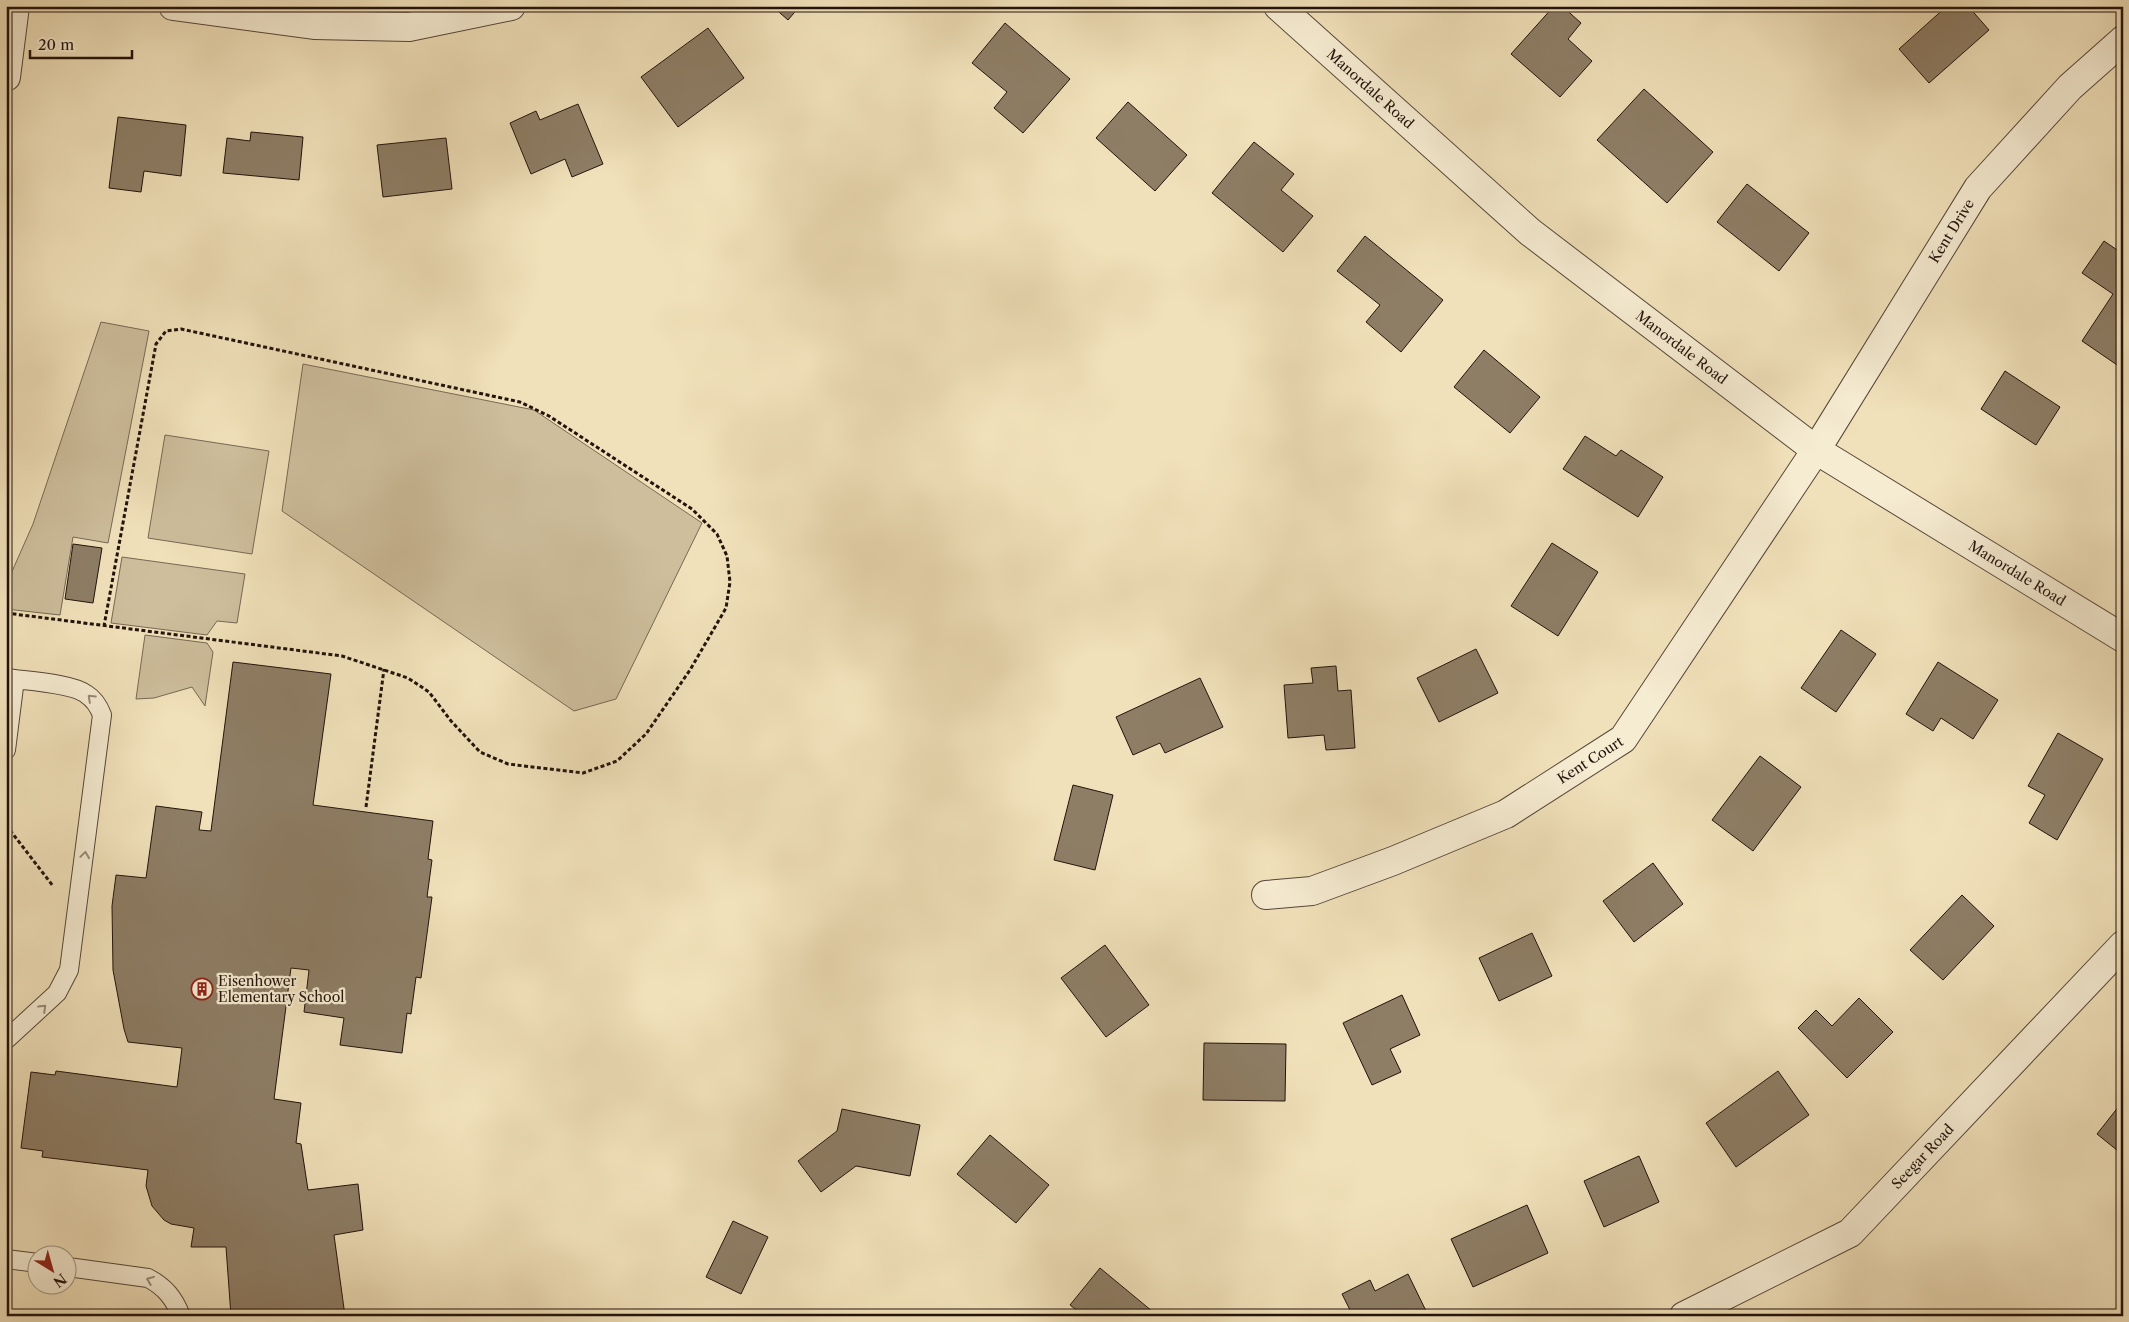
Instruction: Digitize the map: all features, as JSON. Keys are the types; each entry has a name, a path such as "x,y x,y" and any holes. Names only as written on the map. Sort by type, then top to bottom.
{"street":[{"path":"6,77 16,6"},
{"path":"173,6 314,25 410,27 511,6"},
{"name":"Manordale Road","path":"1278,6 1530,232 1816,450 2123,638"},
{"name":"Kent Drive","path":"1816,450 1978,188 2070,87 2123,40"},
{"name":"Kent Court","path":"1266,895 1312,890 1393,862 1506,814 1623,739 1816,450"},
{"name":"Seegar Road","path":"1684,1316 1850,1233 2123,945"}],"lane":[{"path":"6,750 11,679 76,688 87,694 94,701 102,715 69,970 57,993 6,1040"},
{"path":"6,1259 28,1262"},
{"path":"78,1268 148,1278 160,1284 169,1292 181,1316"}],"path":[{"path":"6,613 104,626 342,656 408,678 429,692 451,721 480,752 508,764 583,773 617,761 646,734 690,670 726,608 730,582 726,556 717,534 692,509 550,416 520,402 181,329 166,331 156,344 104,626"},
{"path":"366,807 384,669"},
{"path":"6,825 55,890"}],"shaded area":[{"path":"101,322 149,331 108,543 73,537 60,615 6,609 6,585 33,524"},
{"path":"303,364 534,410 702,523 616,699 574,711 282,511"},
{"path":"165,435 269,451 252,554 148,538"},
{"path":"122,557 245,574 237,623 217,621 207,635 111,623"},
{"path":"145,635 207,643 213,652 205,706 192,687 154,698 136,699"}],"building":[{"path":"772,6 800,6 788,20"},
{"path":"1554,6 1562,6 1581,23 1568,39 1592,61 1560,97 1511,54"},
{"path":"1947,6 1968,6 1989,30 1929,83 1899,49"},
{"path":"1005,23 1070,79 1023,133 994,108 1007,92 972,63"},
{"path":"708,28 744,78 678,127 641,77"},
{"path":"1644,89 1713,152 1667,203 1597,140"},
{"path":"1128,102 1187,155 1155,191 1096,138"},
{"path":"578,104 603,164 572,177 565,159 531,174 510,123 536,111 540,120"},
{"path":"118,117 186,125 181,176 144,171 141,192 109,188"},
{"path":"251,132 303,137 299,180 223,173 227,138 250,141"},
{"path":"446,138 452,189 383,197 377,145"},
{"path":"1254,142 1294,174 1281,190 1313,216 1283,252 1212,193"},
{"path":"1747,184 1809,233 1779,271 1717,222"},
{"path":"1365,236 1443,300 1401,352 1366,322 1380,305 1337,271"},
{"path":"2104,241 2123,254 2123,369 2082,341 2113,294 2082,273"},
{"path":"1484,350 1540,397 1510,433 1454,387"},
{"path":"2005,371 2060,407 2036,445 1981,409"},
{"path":"1585,436 1616,456 1621,450 1663,477 1638,517 1563,469"},
{"path":"1552,543 1598,572 1558,636 1511,606"},
{"path":"73,544 102,548 93,603 65,599"},
{"path":"1841,630 1876,654 1836,712 1801,688"},
{"path":"1476,649 1498,693 1439,722 1417,678"},
{"name":"Eisenhower Elementary School","path":"233,662 331,674 313,805 433,821 428,859 432,860 427,897 432,897 421,978 416,977 411,1014 407,1013 402,1053 340,1045 344,1018 304,1012 309,970 291,968 274,1099 301,1103 296,1143 301,1144 308,1190 358,1184 363,1230 334,1235 345,1316 231,1316 226,1247 191,1247 194,1228 171,1224 164,1220 152,1206 146,1186 148,1170 42,1157 43,1151 21,1148 31,1072 55,1075 56,1071 177,1087 182,1048 128,1042 124,1029 113,970 112,906 116,875 146,878 156,806 202,812 199,830 211,831"},
{"path":"1938,662 1998,700 1973,739 1941,718 1933,731 1906,714"},
{"path":"1336,666 1338,691 1351,690 1355,748 1326,750 1324,735 1288,738 1284,685 1313,683 1311,668"},
{"path":"1200,678 1223,727 1165,753 1160,743 1133,755 1116,717"},
{"path":"2058,733 2103,759 2057,840 2029,823 2045,795 2028,786"},
{"path":"1760,756 1801,787 1753,851 1712,820"},
{"path":"1073,785 1113,795 1095,870 1054,860"},
{"path":"1653,863 1683,904 1634,942 1603,901"},
{"path":"1962,895 1994,926 1943,980 1910,950"},
{"path":"1532,933 1552,976 1499,1001 1479,958"},
{"path":"1105,945 1149,1005 1106,1037 1061,978"},
{"path":"1402,995 1420,1035 1390,1049 1401,1072 1372,1085 1343,1023"},
{"path":"1859,998 1893,1032 1847,1078 1798,1028 1816,1010 1832,1026"},
{"path":"1204,1043 1286,1044 1285,1101 1203,1100"},
{"path":"1778,1071 1809,1115 1736,1167 1706,1123"},
{"path":"2123,1101 2123,1155 2097,1134"},
{"path":"842,1109 920,1125 910,1176 856,1166 821,1192 798,1161 837,1131"},
{"path":"990,1135 1049,1185 1016,1223 957,1174"},
{"path":"1639,1156 1659,1202 1604,1227 1584,1181"},
{"path":"1527,1205 1548,1253 1473,1287 1451,1239"},
{"path":"733,1221 768,1237 741,1294 706,1277"},
{"path":"1100,1268 1158,1316 1084,1316 1070,1305"},
{"path":"1408,1274 1428,1315 1353,1316 1342,1294 1370,1280 1375,1291"}],"place":[{"name":"Eisenhower Elementary School","path":"202,989"}]}
